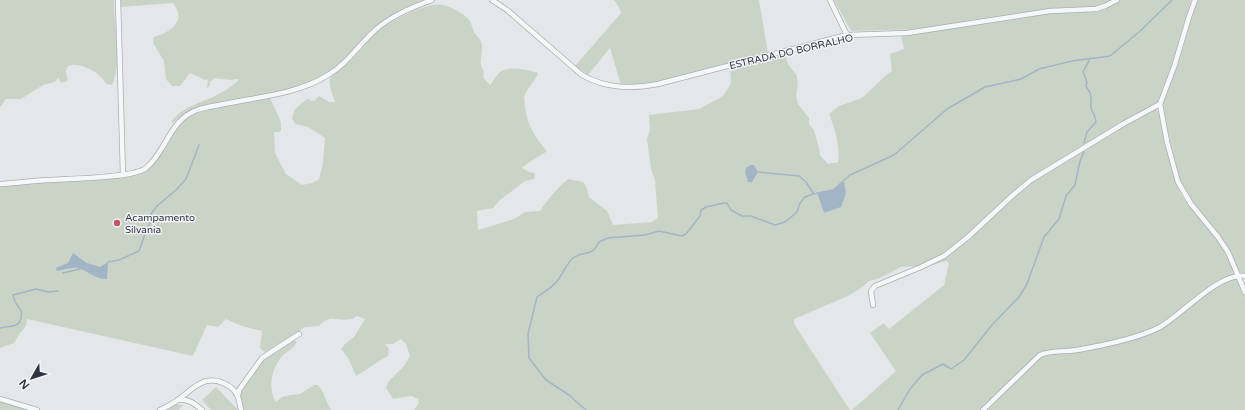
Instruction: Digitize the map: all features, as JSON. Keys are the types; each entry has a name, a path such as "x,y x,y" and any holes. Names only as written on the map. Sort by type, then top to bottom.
{"street":[{"path":"118,0 123,175"},
{"path":"0,184 123,175 141,172 147,168 175,127 192,113 206,108 288,91 312,83 328,75 343,64 370,34 411,8 432,0"},
{"name":"ESTRADA DO BORRALHO","path":"492,0 507,10 582,75 592,81 628,88 658,84 847,35 907,33 1050,11 1096,9 1117,0"},
{"path":"830,0 847,35"},
{"path":"1195,0 1188,17 1174,67 1160,104 1167,142 1180,187 1191,204 1218,237 1228,252 1245,292"},
{"path":"873,305 870,291 874,286 944,256 968,237 1031,180 1123,124 1160,104"},
{"path":"983,410 1040,355 1108,344 1153,330 1172,319 1218,284 1232,276 1245,276"},
{"path":"238,396 239,390 262,358 299,334"},
{"path":"160,410 178,400 199,383 207,381 226,384 233,389 238,396 241,410"},
{"path":"0,398 37,410"},
{"path":"178,400 189,400 202,410"}],"green space":[{"path":"0,0 114,0 118,54 112,85 106,84 99,75 87,68 78,65 70,65 67,67 66,71 68,81 61,83 58,78 55,82 43,85 21,99 6,99 0,107"},
{"path":"120,0 424,0 400,10 395,15 368,32 366,37 340,64 316,80 297,87 186,113 172,123 176,116 187,108 223,92 238,81 238,79 230,80 214,78 210,81 208,88 208,79 205,80 190,73 180,86 172,86 166,79 164,61 153,43 154,37 167,32 176,24 178,20 177,9 173,3 121,7"},
{"path":"614,0 759,0 768,53 637,86 621,85 610,48 588,75 575,66 621,13"},
{"path":"834,0 1116,0 1102,6 926,29 851,31"},
{"path":"1121,0 1191,0 1180,41 1164,87 1157,103 1152,106 1153,109 1156,109 1159,113 1181,194 1188,205 1214,234 1228,256 1245,297 1245,410 852,410 896,371 870,333 884,323 889,329 944,285 949,263 946,261 926,267 901,267 880,278 869,281 848,296 794,319 794,324 850,410 414,410 419,403 418,399 411,396 393,399 386,388 388,382 404,366 410,356 406,344 401,339 393,344 385,344 389,349 388,356 356,376 348,358 341,349 354,337 365,319 357,316 346,320 331,319 323,322 319,326 305,327 265,352 260,348 262,331 242,326 226,319 218,327 207,325 193,356 27,319 26,326 14,343 0,348 0,186 140,175 156,162 178,126 192,115 213,108 270,98 281,122 281,130 279,132 274,132 275,153 286,174 302,185 312,183 319,179 323,163 325,138 308,127 295,124 292,118 295,109 307,99 314,101 319,96 329,102 335,102 330,88 330,78 334,73 351,60 381,29 417,9 435,5 448,6 468,19 474,33 482,45 481,63 484,72 483,77 490,85 499,73 504,70 514,68 538,73 524,97 525,107 532,130 547,151 522,168 529,172 535,173 534,179 525,181 500,200 493,208 477,211 478,230 514,219 525,212 540,211 560,186 568,179 583,182 586,186 589,197 607,211 613,225 652,222 658,218 655,180 651,169 647,139 650,130 649,115 699,109 723,96 730,85 730,67 785,55 788,64 797,76 798,85 796,95 798,104 809,118 809,124 814,130 820,155 828,164 838,162 836,138 829,114 839,106 862,98 892,71 890,54 904,49 901,36 1051,13 1095,11 1105,9","holes":["834,190 824,213 817,193"]},
{"path":"1196,0 1245,0 1245,274 1242,274 1239,271 1228,249 1213,227 1192,202 1183,187 1178,174 1162,106 1179,61"},
{"path":"289,342 297,342 296,344 283,355 274,371 271,384 273,396 276,402 282,397 300,394 314,385 318,385 323,391 331,410 243,410 240,394 261,362"},
{"path":"216,387 238,410 211,410 202,400"},
{"path":"0,400 33,410 0,410"},
{"path":"175,404 183,405 179,410 164,410"}],"water":[{"path":"750,165 754,165 758,172 752,182 748,182 745,172 746,168"},
{"path":"844,181 846,193 841,207 824,213 817,193 833,190"},
{"path":"73,253 87,263 100,267 108,262 107,279 99,278 77,268 57,271 56,268 68,263"}],"waterway":[{"path":"586,410 569,395 546,380 529,358 528,334 537,297 556,283 570,261 576,256 590,252 599,242 608,238 645,235 659,231 682,236 686,234 700,216 701,210 706,207 724,203 727,203 731,210 742,216 751,216 775,225 785,222 797,212 800,203 805,197 833,190 850,175 894,155 947,109 985,87 1021,79 1039,69 1072,61 1110,56 1139,32 1172,0"},
{"path":"1084,143 1087,132 1096,122 1091,106 1091,94 1086,86 1087,82 1083,72 1090,59"},
{"path":"108,262 119,260 139,251 151,221 151,214 157,206 176,190 186,179 199,145"},
{"path":"898,410 910,389 922,375 943,364 951,369 964,360 992,325 1019,297 1027,284 1044,237 1059,219 1066,196 1075,185 1080,161 1084,152"},
{"path":"758,172 799,176 806,182 813,193"},
{"path":"63,273 80,269"},
{"path":"0,328 16,325 20,321 21,312 13,295 36,289 48,292 58,291"}],"place":[{"name":"Acampamento Silvania","path":"117,223"}]}
